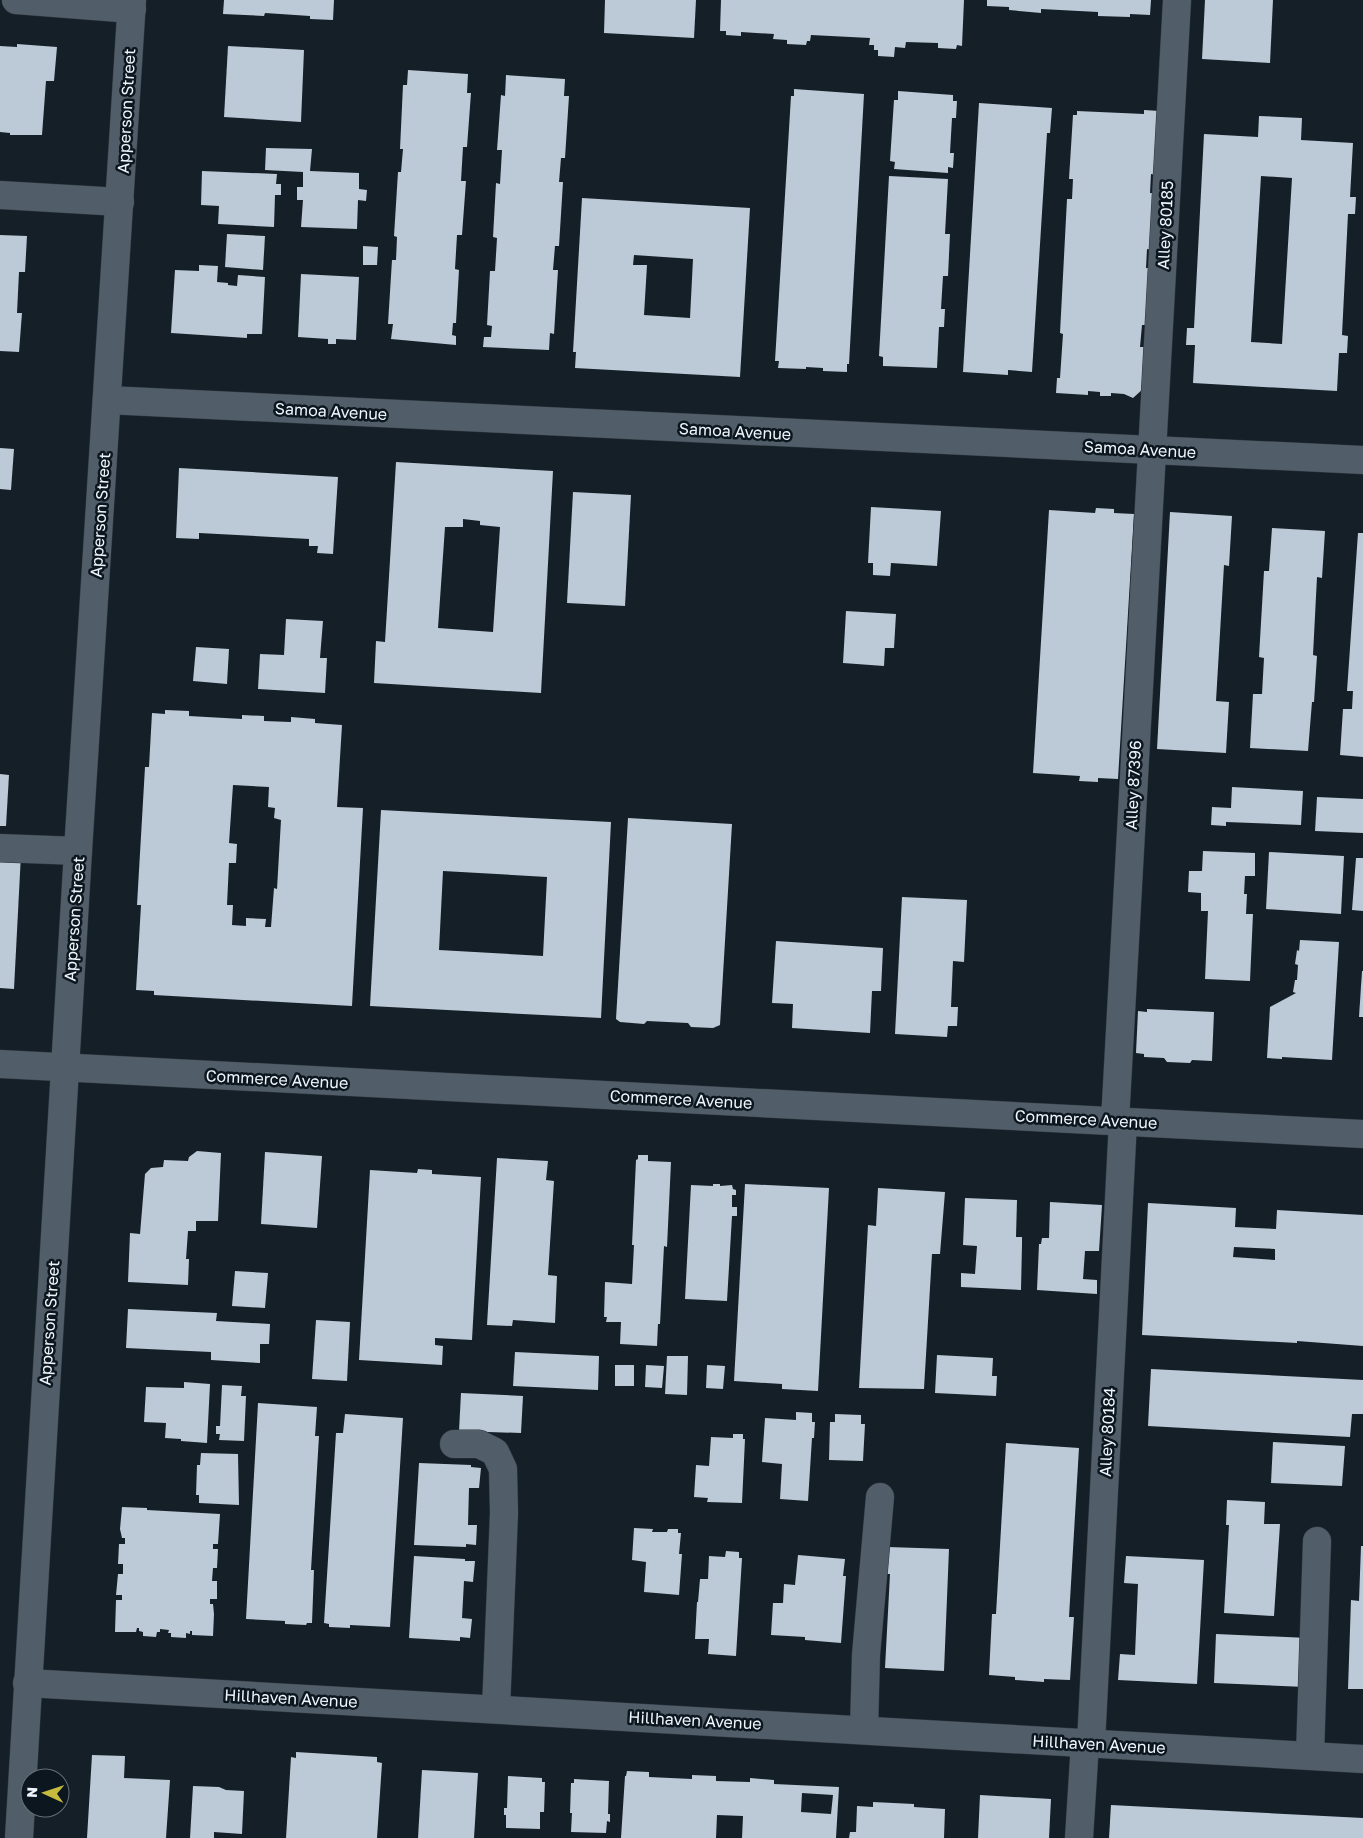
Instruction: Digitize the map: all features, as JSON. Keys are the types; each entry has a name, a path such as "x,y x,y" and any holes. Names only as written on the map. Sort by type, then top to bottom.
{"street":[{"path":"16,0 132,5"},
{"name":"Alley 80185","path":"1152,449 1177,0"},
{"name":"Apperson Street","path":"19,1838 78,851 132,5"},
{"path":"0,195 120,202"},
{"name":"Samoa Avenue","path":"107,400 1363,460"},
{"name":"Alley 87396","path":"1119,1121 1152,449"},
{"path":"0,848 78,851"},
{"name":"Commerce Avenue","path":"0,1064 1363,1134"},
{"name":"Alley 80184","path":"1079,1838 1088,1743 1119,1121"},
{"path":"454,1444 479,1444 495,1452 503,1469 504,1513 496,1709"},
{"path":"864,1730 866,1655 880,1497"},
{"path":"1310,1756 1317,1541"},
{"name":"Hillhaven Avenue","path":"27,1683 1363,1758"}],"building":[{"path":"224,0 334,0 333,20 310,19 310,16 265,13 264,16 223,14"},
{"path":"605,0 696,0 694,38 604,33"},
{"path":"721,0 964,0 962,46 957,45 956,49 938,48 938,43 906,42 905,48 895,47 894,57 878,56 878,50 874,50 874,45 869,45 870,38 811,35 810,41 807,41 806,45 787,44 787,40 773,39 774,34 741,32 741,36 726,35 726,31 720,31"},
{"path":"987,0 1151,0 1150,15 1130,14 1130,17 1098,16 1098,12 1041,9 1041,13 1009,10 1009,7 987,6"},
{"path":"1205,0 1273,0 1270,63 1202,59"},
{"path":"17,44 57,47 54,81 46,81 42,135 10,135 10,133 0,132 0,46 17,47"},
{"path":"228,46 304,50 301,122 224,117"},
{"path":"408,70 468,74 467,93 471,93 467,147 463,147 461,181 466,181 462,235 457,235 455,269 459,270 456,323 453,323 452,335 456,336 456,345 391,339 393,324 388,324 392,260 396,260 397,237 394,236 398,172 401,172 403,149 400,149 403,85 407,85"},
{"path":"506,75 565,79 564,96 569,96 565,158 561,158 559,182 563,182 559,246 555,246 553,270 558,270 554,334 550,333 549,350 483,347 484,337 491,337 492,326 487,325 490,271 495,271 497,238 493,237 496,183 500,184 502,150 497,150 501,95 505,96"},
{"path":"794,89 864,94 849,364 847,364 847,372 823,371 823,368 806,367 806,369 778,368 779,361 775,361 791,96 794,96"},
{"path":"898,91 953,95 953,101 957,101 956,118 952,118 950,153 954,153 953,168 948,167 948,173 894,169 895,162 890,161 894,100 898,100"},
{"path":"979,103 1052,108 1050,133 1047,133 1032,372 1008,370 1008,375 963,372"},
{"path":"1144,110 1160,111 1156,175 1151,174 1150,193 1155,193 1152,250 1147,249 1146,268 1150,268 1147,325 1142,325 1140,347 1145,347 1143,389 1133,398 1124,394 1111,393 1111,396 1100,396 1100,392 1088,391 1088,395 1056,393 1057,378 1060,378 1063,334 1060,333 1067,199 1072,199 1073,179 1069,179 1073,115 1077,115 1077,111 1144,114"},
{"path":"1259,116 1302,118 1301,140 1353,143 1350,197 1356,197 1355,214 1348,214 1342,335 1348,336 1347,353 1339,353 1337,391 1193,383 1195,345 1186,345 1187,328 1194,328 1204,134 1258,137","holes":["1261,176 1292,178 1282,344 1251,342"]},
{"path":"266,148 312,149 310,171 359,173 359,189 367,190 366,201 358,200 357,229 301,227 303,200 297,200 297,187 303,187 303,172 265,170"},
{"path":"202,171 277,174 276,184 281,184 281,195 275,195 274,227 218,224 219,206 201,205"},
{"path":"889,176 948,179 945,234 950,234 948,276 943,276 941,309 945,309 944,327 939,327 937,368 883,366 883,357 879,356"},
{"path":"582,198 750,208 740,377 575,368 576,352 573,352","holes":["634,255 693,259 690,318 644,315 647,265 633,265"]},
{"path":"227,234 265,236 263,270 225,267"},
{"path":"0,235 27,236 25,272 19,272 17,313 22,313 19,352 0,351"},
{"path":"363,246 378,247 377,265 363,265"},
{"path":"199,265 218,266 217,282 228,283 228,285 237,286 238,275 265,277 262,334 247,334 247,338 171,333 175,270 199,271"},
{"path":"301,274 359,277 356,340 336,339 336,344 328,344 328,339 298,337"},
{"path":"0,448 14,449 11,490 0,489"},
{"path":"396,462 553,471 541,693 374,683 376,641 385,642","holes":["463,519 480,521 480,525 500,527 493,632 438,628 445,527 463,527"]},
{"path":"179,468 338,477 333,554 317,553 318,546 309,546 309,539 199,533 199,539 176,538"},
{"path":"573,492 631,495 625,606 567,603"},
{"path":"871,507 941,511 937,566 891,563 890,576 873,575 873,563 868,563"},
{"path":"1096,508 1114,509 1114,513 1134,514 1118,779 1098,778 1098,782 1079,781 1080,776 1033,773 1049,510 1095,513"},
{"path":"1170,512 1232,516 1229,566 1224,565 1216,701 1229,702 1226,753 1157,749"},
{"path":"1272,528 1325,531 1322,578 1317,577 1313,655 1317,656 1308,751 1250,748 1253,694 1262,694 1264,658 1259,657 1264,571 1269,571"},
{"path":"1358,533 1363,533 1363,757 1340,755 1343,709 1352,709 1353,691 1347,691"},
{"path":"846,611 896,614 894,648 885,648 884,666 843,663"},
{"path":"286,619 323,621 320,658 327,658 325,693 258,689 260,654 284,655"},
{"path":"196,647 229,649 227,684 193,681"},
{"path":"165,710 189,711 189,716 242,719 242,715 264,716 264,721 291,722 291,717 315,719 315,723 342,725 337,807 363,808 352,1006 154,995 154,991 136,990 141,905 137,905 145,767 149,767 152,713 165,714","holes":["233,785 269,787 268,807 275,808 274,818 281,820 277,889 274,888 271,927 265,927 266,919 246,918 246,926 232,925 233,905 227,905 229,863 236,863 237,844 229,843"]},
{"path":"0,774 9,775 6,826 0,826"},
{"path":"1232,787 1303,791 1301,825 1226,822 1226,826 1211,825 1212,807 1231,808"},
{"path":"1317,797 1363,799 1363,833 1315,831"},
{"path":"381,810 611,822 601,1018 370,1006","holes":["443,871 547,877 543,956 439,950"]},
{"path":"628,818 732,824 720,1025 713,1028 691,1027 688,1023 647,1021 644,1024 620,1022 616,1019"},
{"path":"1203,851 1255,853 1255,876 1245,876 1244,894 1247,894 1246,914 1253,914 1250,981 1205,979 1208,911 1201,911 1201,893 1188,892 1189,871 1202,871"},
{"path":"1269,852 1344,856 1341,914 1266,909"},
{"path":"0,853 21,854 14,989 0,988"},
{"path":"1356,858 1363,858 1363,911 1352,910"},
{"path":"902,897 967,900 964,962 953,961 951,1007 958,1007 957,1026 948,1026 947,1037 895,1034"},
{"path":"1300,940 1339,942 1332,1060 1267,1058 1270,1007 1296,993 1293,992 1295,980 1297,980 1298,965 1295,964"},
{"path":"776,941 883,948 881,991 872,991 870,1033 792,1028 793,1004 772,1003"},
{"path":"1362,971 1363,1017 1359,1017"},
{"path":"1147,1009 1214,1012 1212,1061 1192,1060 1190,1063 1167,1062 1164,1058 1144,1057 1144,1054 1136,1053 1138,1011 1147,1012"},
{"path":"197,1151 221,1153 218,1221 196,1221 196,1231 188,1231 186,1259 189,1259 188,1285 128,1282 130,1233 140,1234 145,1174 151,1168 163,1167 164,1160 188,1161 189,1157"},
{"path":"265,1152 322,1156 317,1228 261,1224"},
{"path":"638,1155 648,1155 648,1161 671,1162 667,1247 664,1246 657,1346 620,1344 621,1322 606,1322 607,1317 604,1317 605,1282 632,1284 634,1245 632,1245 636,1160"},
{"path":"497,1158 548,1161 546,1180 554,1181 548,1275 557,1276 555,1323 513,1320 512,1326 487,1325"},
{"path":"418,1169 432,1170 432,1174 481,1177 472,1340 435,1338 435,1345 443,1346 442,1365 359,1360 370,1170 417,1173"},
{"path":"713,1184 720,1184 720,1186 732,1185 733,1189 736,1190 736,1195 732,1195 732,1207 737,1207 737,1216 732,1216 727,1301 685,1299 691,1185 713,1186"},
{"path":"745,1184 829,1188 818,1391 782,1389 782,1384 734,1381"},
{"path":"878,1188 945,1192 940,1254 932,1254 924,1389 859,1388 868,1225 876,1226"},
{"path":"965,1198 1017,1200 1016,1237 1022,1237 1021,1290 961,1287 961,1273 975,1274 977,1246 963,1245"},
{"path":"1050,1202 1102,1205 1099,1251 1085,1251 1083,1279 1097,1280 1097,1294 1037,1290 1039,1244 1041,1244 1042,1238 1049,1238"},
{"path":"1148,1203 1236,1208 1235,1227 1276,1229 1277,1210 1363,1215 1363,1346 1297,1341 1297,1343 1142,1335","holes":["1234,1247 1275,1249 1275,1260 1233,1257"]},
{"path":"235,1271 268,1273 265,1308 232,1306"},
{"path":"128,1309 217,1313 216,1321 270,1324 269,1344 260,1344 260,1363 211,1360 211,1352 126,1348"},
{"path":"316,1320 350,1322 347,1381 312,1379"},
{"path":"515,1352 599,1356 598,1390 513,1386"},
{"path":"937,1355 993,1358 992,1376 997,1376 996,1396 935,1393"},
{"path":"667,1356 688,1356 687,1395 665,1394"},
{"path":"615,1365 634,1365 634,1386 615,1386"},
{"path":"646,1365 664,1366 662,1388 645,1387"},
{"path":"707,1365 725,1366 723,1389 706,1388"},
{"path":"1151,1369 1363,1380 1363,1414 1352,1414 1350,1437 1148,1426"},
{"path":"184,1382 210,1384 207,1443 165,1438 166,1423 144,1422 146,1387 184,1388"},
{"path":"222,1385 242,1386 241,1396 246,1396 244,1441 219,1440 220,1434 216,1434 216,1426 220,1426"},
{"path":"461,1393 523,1396 521,1433 459,1431"},
{"path":"258,1403 317,1407 315,1436 319,1436 311,1570 314,1570 312,1623 307,1623 306,1625 285,1624 285,1621 246,1619"},
{"path":"796,1412 812,1413 812,1422 815,1422 814,1438 812,1438 808,1501 780,1499 782,1464 762,1462 765,1418 796,1420"},
{"path":"345,1414 403,1418 390,1627 350,1625 350,1628 329,1627 329,1624 324,1623 336,1433 343,1433"},
{"path":"835,1414 861,1415 861,1424 865,1424 863,1461 829,1460 830,1422 835,1422"},
{"path":"733,1434 743,1434 743,1439 745,1439 742,1503 707,1502 708,1498 694,1497 696,1465 709,1466 711,1437 733,1438"},
{"path":"1273,1442 1345,1446 1342,1486 1271,1483"},
{"path":"1006,1443 1079,1448 1069,1617 1074,1617 1070,1680 1044,1679 1044,1682 1015,1680 1015,1677 989,1675 992,1614 996,1614"},
{"path":"201,1453 238,1454 239,1505 199,1503 199,1495 196,1495 197,1465 200,1465"},
{"path":"419,1463 471,1465 471,1467 481,1468 479,1488 469,1488 468,1525 477,1525 476,1545 466,1544 466,1547 414,1545"},
{"path":"1227,1500 1265,1502 1264,1524 1280,1524 1274,1616 1224,1613 1229,1525 1226,1525"},
{"path":"122,1507 220,1514 218,1544 213,1544 213,1549 218,1549 217,1568 213,1568 212,1581 217,1581 217,1599 210,1599 210,1604 213,1604 214,1614 213,1636 192,1635 192,1631 190,1631 190,1634 186,1633 186,1638 171,1637 171,1633 168,1633 169,1630 160,1629 156,1637 143,1636 143,1632 139,1631 139,1628 137,1628 136,1632 115,1632 116,1600 122,1600 122,1595 116,1595 118,1574 123,1574 123,1564 118,1564 119,1544 125,1544 125,1538 122,1538 120,1529"},
{"path":"634,1528 653,1529 652,1532 667,1532 668,1529 678,1529 678,1533 681,1533 679,1554 682,1554 679,1595 644,1592 646,1562 632,1560"},
{"path":"1361,1546 1363,1546 1363,1689 1348,1689 1351,1600 1359,1601"},
{"path":"888,1547 949,1549 944,1671 885,1668 890,1574 886,1574"},
{"path":"726,1551 739,1552 739,1558 742,1558 736,1656 708,1654 709,1639 695,1639 700,1579 708,1579 709,1556 725,1557"},
{"path":"798,1555 845,1559 843,1576 846,1576 841,1643 805,1640 805,1637 771,1635 773,1603 783,1603 784,1584 795,1585"},
{"path":"414,1556 475,1561 473,1582 464,1581 462,1618 472,1619 470,1638 460,1637 460,1641 409,1638"},
{"path":"1126,1556 1204,1560 1197,1684 1118,1680 1120,1654 1135,1655 1138,1584 1124,1583"},
{"path":"1216,1634 1308,1638 1305,1687 1214,1683"},
{"path":"296,1752 377,1757 377,1762 382,1763 377,1838 286,1838 291,1757 296,1758"},
{"path":"92,1755 125,1756 124,1778 170,1780 166,1838 87,1838"},
{"path":"422,1770 478,1773 474,1838 418,1838"},
{"path":"627,1771 649,1772 649,1777 692,1779 692,1775 716,1776 716,1781 750,1782 750,1778 774,1780 774,1784 839,1787 836,1838 742,1838 743,1816 717,1815 716,1838 621,1838","holes":["802,1793 833,1795 831,1814 801,1812"]},
{"path":"508,1776 542,1778 542,1782 545,1782 544,1812 540,1812 540,1829 506,1828 504,1808 507,1808"},
{"path":"574,1779 609,1781 608,1814 610,1814 610,1822 607,1821 606,1833 571,1832 571,1783 574,1783"},
{"path":"193,1786 219,1787 226,1790 244,1791 242,1834 214,1832 214,1838 190,1838"},
{"path":"980,1795 1051,1799 1049,1838 978,1838"},
{"path":"873,1802 914,1804 914,1807 945,1809 944,1838 849,1838 850,1832 856,1832 857,1806 873,1807"},
{"path":"1111,1805 1363,1818 1363,1838 1109,1838"}]}
